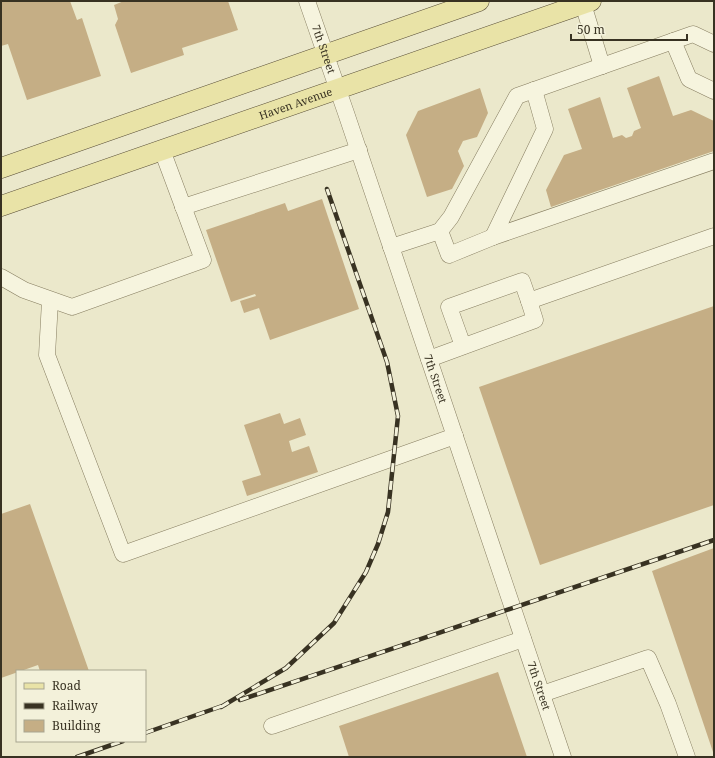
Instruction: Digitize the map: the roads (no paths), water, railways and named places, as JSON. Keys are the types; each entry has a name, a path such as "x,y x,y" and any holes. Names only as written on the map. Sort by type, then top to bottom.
{"main road":[{"path":"1,168 480,1"},
{"name":"Haven Avenue","path":"1,206 587,2"}],"street":[{"name":"7th Street","path":"307,1 359,150 563,757"},
{"path":"587,2 602,66"},
{"path":"391,247 440,231 451,217 517,96 693,34 714,44"},
{"path":"673,41 689,79 714,91"},
{"path":"493,237 546,129 534,90"},
{"path":"1,276 24,290 50,301 72,307 203,260 162,150"},
{"path":"183,207 359,150"},
{"path":"440,231 449,255 493,237 714,161"},
{"path":"529,302 714,236"},
{"path":"429,358 463,346 535,320 522,281 449,307 463,346"},
{"path":"50,301 47,354 123,554 455,436"},
{"path":"272,726 523,639"},
{"path":"542,694 648,658 668,704 687,757"}],"railway":[{"path":"221,707 286,668 334,623 366,572 378,544 388,512 398,416 387,362 327,189"},
{"path":"240,700 714,540"},
{"path":"146,733 225,705"},
{"path":"77,757 120,742"}]}
